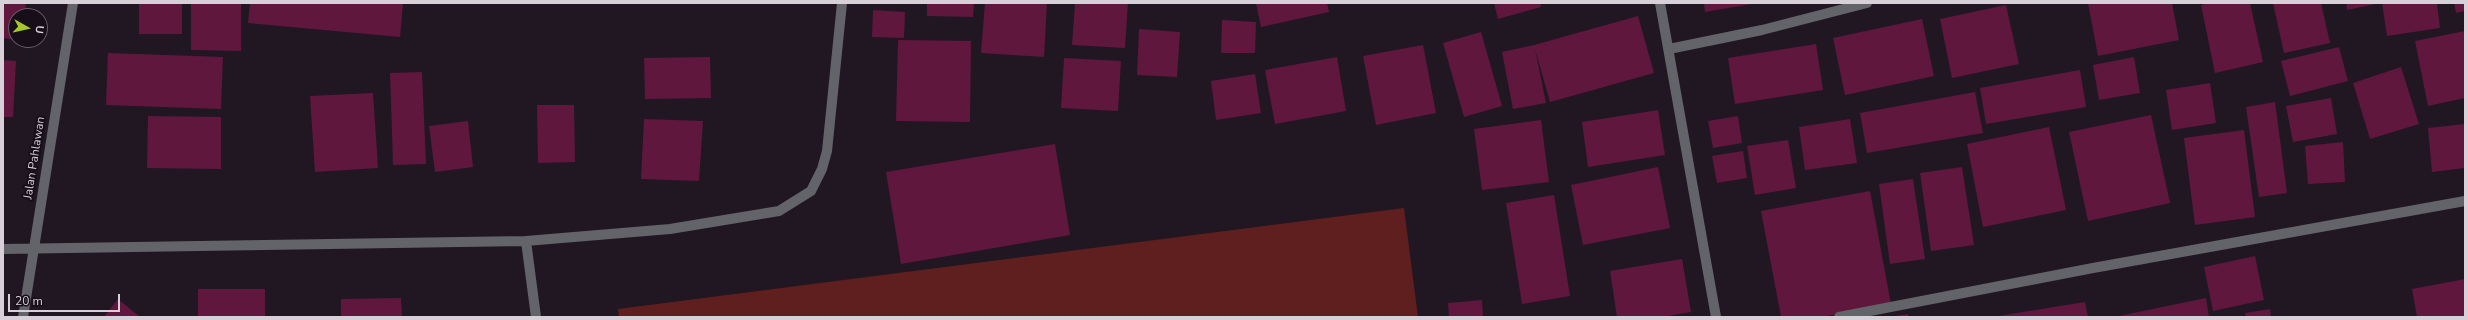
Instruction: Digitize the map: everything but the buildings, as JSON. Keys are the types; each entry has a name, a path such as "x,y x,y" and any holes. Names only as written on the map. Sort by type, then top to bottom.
{"street":[{"name":"Jalan Pahlawan","path":"23,317 73,3"},
{"path":"3,249 526,241 670,229 779,211 800,200 812,191 822,169 827,151 842,3"},
{"path":"1660,3 1716,317"},
{"path":"1669,49 1762,30 1867,3"},
{"path":"1839,317 2093,268 2465,201"},
{"path":"526,241 536,317"}],"shaded area":[{"path":"1404,208 1418,317 619,317 618,309"}]}
